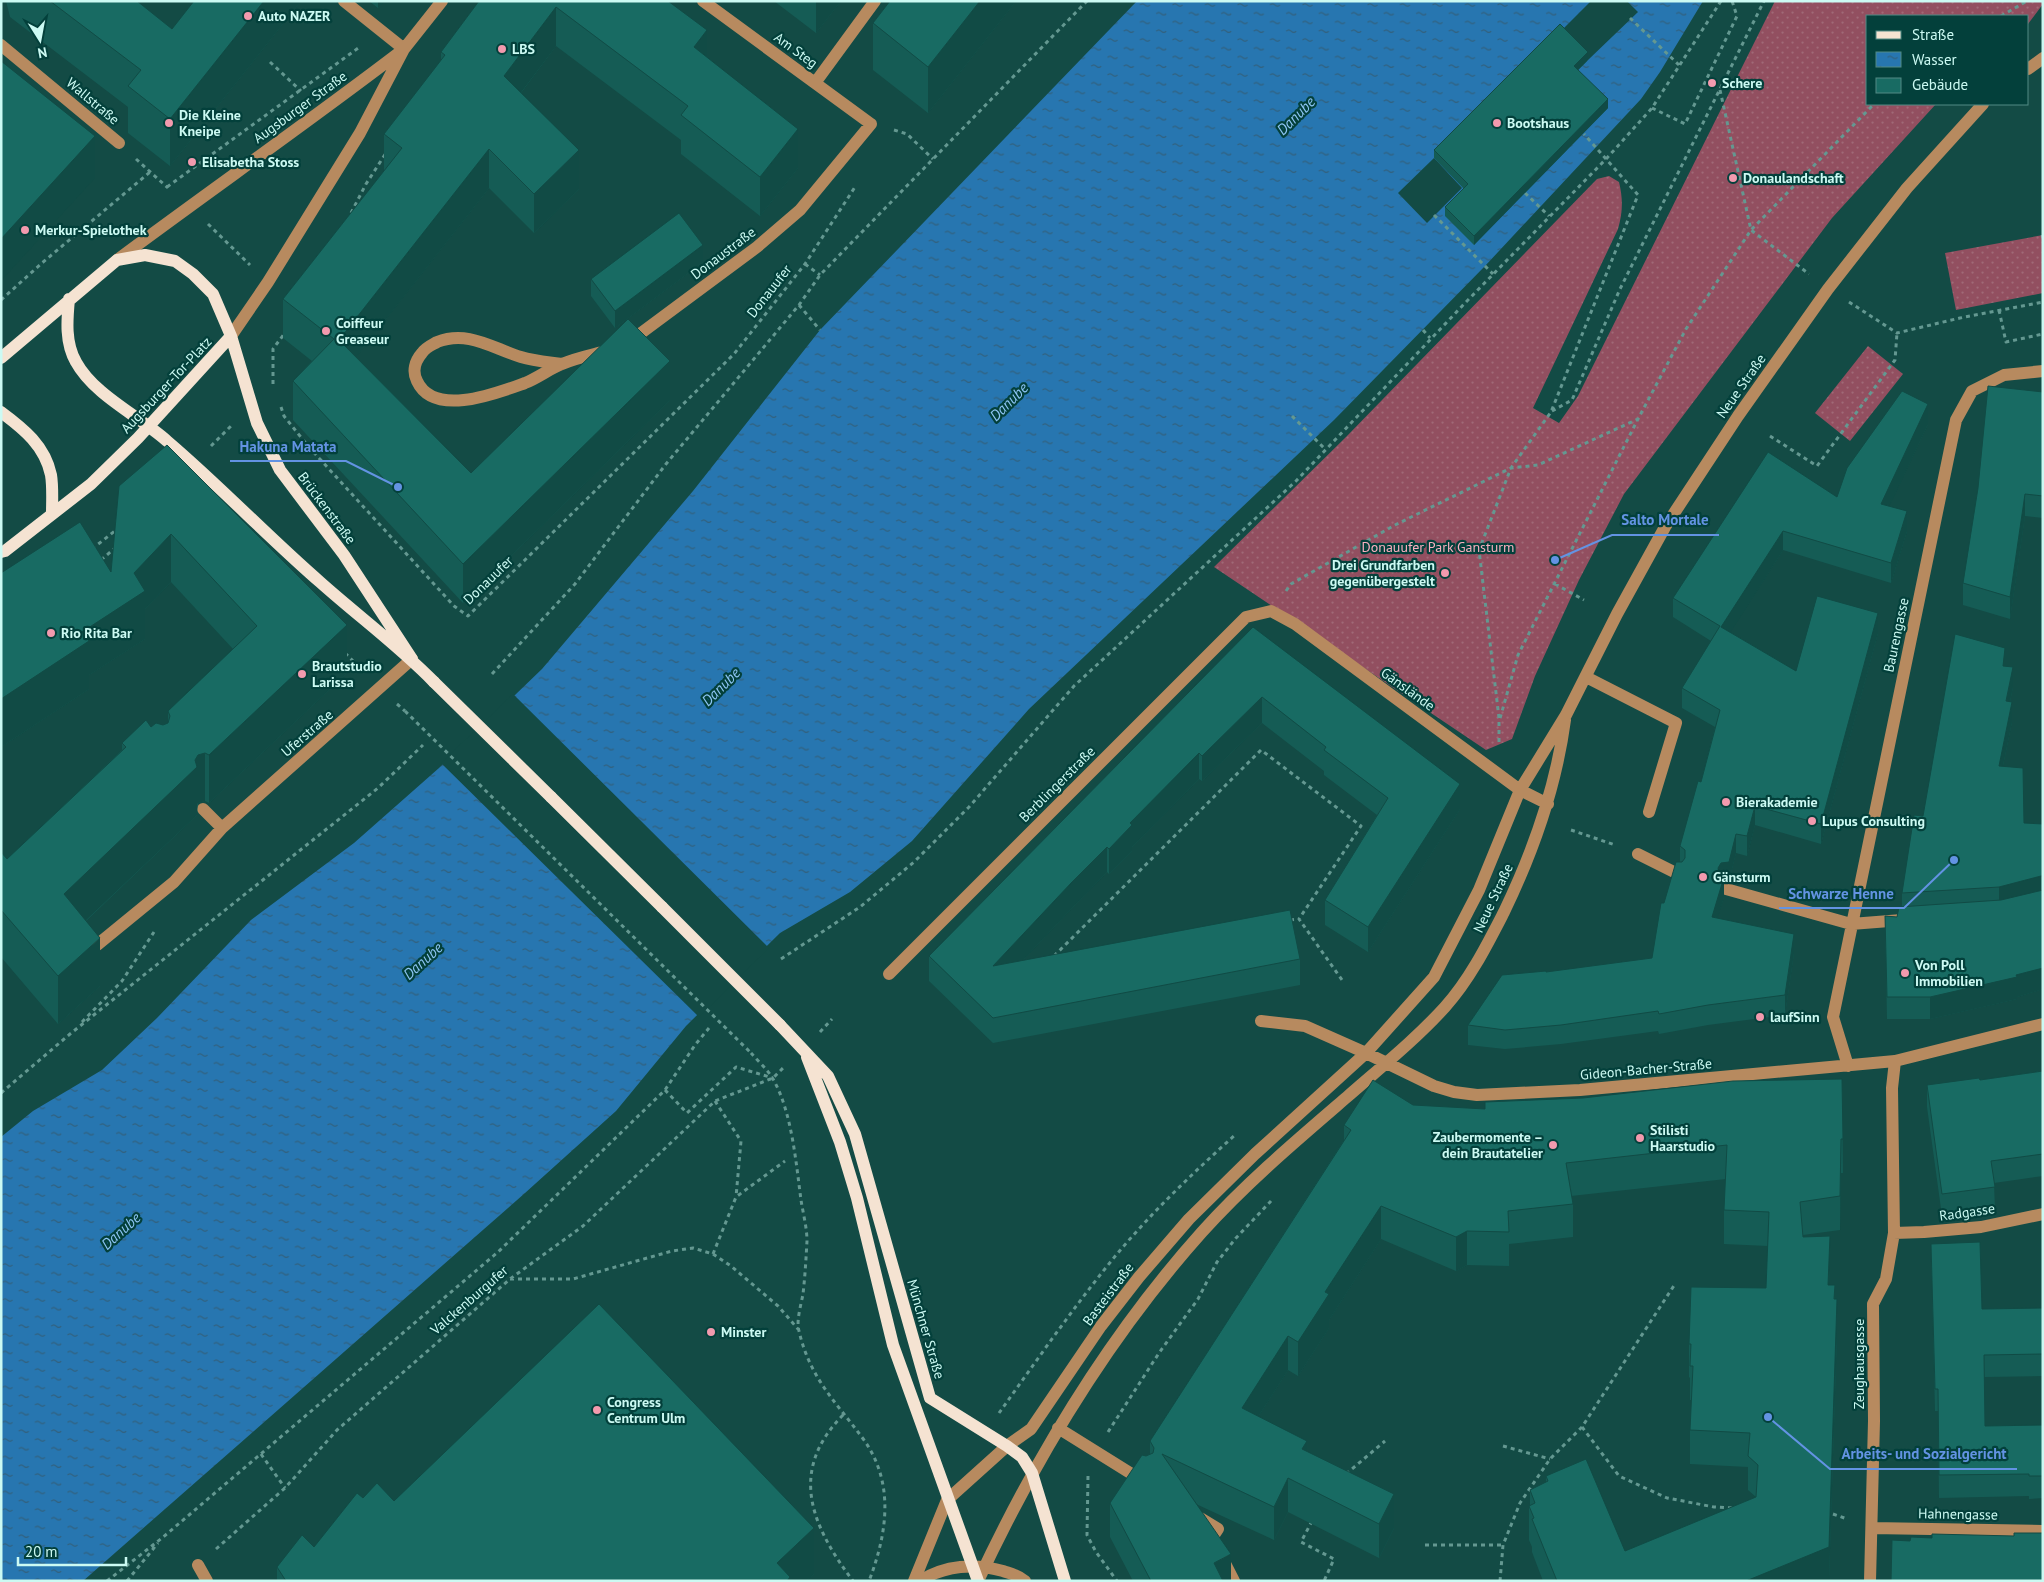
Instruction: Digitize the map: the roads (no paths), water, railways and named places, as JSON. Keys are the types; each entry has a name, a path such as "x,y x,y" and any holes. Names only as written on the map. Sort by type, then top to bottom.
{"main road":[{"name":"Augsburger-Tor-Platz","path":"1,358 68,299 117,260 145,255 175,261 193,274 213,294 231,336 150,425 92,484 3,552"},
{"path":"68,299 67,332 75,362 91,381 116,402 150,425"},
{"name":"Brückenstraße","path":"231,336 257,423 280,470 344,555 412,659"},
{"path":"1,412 28,432 43,452 51,475 52,514"},
{"name":"Brückenstraße","path":"150,425 320,582 412,659 780,1024"},
{"name":"Münchner Straße","path":"780,1024 828,1076 855,1134 930,1398 1022,1457 1032,1473 1065,1581"},
{"name":"Münchner Straße","path":"803,1048 840,1142 857,1198 893,1345 947,1500 979,1566 978,1581"}],"street":[{"path":"344,1 404,49"},
{"name":"Augsburger Straße","path":"231,336 268,282 360,133 404,49 442,1"},
{"name":"Am Steg","path":"703,1 871,124"},
{"path":"815,83 875,1"},
{"name":"Wallstraße","path":"1,44 118,143"},
{"name":"Augsburger Straße","path":"117,260 404,49"},
{"path":"2029,67 2043,58"},
{"name":"Neue Straße","path":"1366,1053 1434,977 1478,890 1520,790 1566,715 1617,614 1665,527 1738,416 1828,289 1907,188 1982,105"},
{"name":"Donaustraße","path":"562,364 522,358 482,340 464,337 446,339 431,345 423,351 416,362 414,373 418,383 428,394 441,400 461,402 526,382 562,364 628,343 757,247 800,210 871,124"},
{"name":"Baurengasse","path":"1851,924 1956,420 1972,391 2004,376 2043,371"},
{"name":"Gänslände","path":"1246,617 1271,611 1295,624 1520,790 1548,804"},
{"name":"Berblingerstraße","path":"889,974 1246,617"},
{"name":"Uferstraße","path":"97,945 174,882 222,828 412,659"},
{"path":"1586,677 1676,722 1649,812"},
{"name":"Neue Straße","path":"1387,1063 1446,1006 1482,957 1520,879 1548,804 1560,756 1566,715"},
{"path":"203,809 222,828"},
{"path":"1638,854 1678,874"},
{"path":"1726,889 1851,924 1910,920"},
{"path":"1848,1066 1833,1017 1851,924"},
{"name":"Gideon-Bacher-Straße","path":"1261,1021 1304,1026 1434,1086 1454,1092 1477,1095 1580,1090 1895,1061 2043,1024"},
{"name":"Basteistraße","path":"914,1581 947,1500 1007,1446 1031,1428 1101,1326 1139,1276 1189,1219 1255,1154 1366,1053"},
{"name":"Zeughausgasse","path":"1870,1581 1873,1304 1886,1279 1894,1233 1892,1088 1895,1061"},
{"path":"979,1566 1090,1376 1136,1312 1203,1231 1265,1169 1387,1063"},
{"name":"Radgasse","path":"1894,1233 1981,1228 2043,1214"},
{"path":"1058,1428 1146,1482"},
{"path":"1191,1512 1218,1529 1212,1538 1234,1581"},
{"name":"Hahnengasse","path":"1872,1528 2043,1531"},
{"path":"198,1565 207,1581"},
{"path":"920,1581 932,1573 948,1569 979,1566 1019,1576 1025,1581"}],"water":[{"name":"Danube","path":"1137,1 1703,1 1660,72 1641,99 1485,266 1334,420 1029,709 912,841 850,892 780,933 686,1026 616,1111 83,1581 1,1581 1,1137 33,1111 102,1070 157,1018 251,920 354,843 439,768 542,669 693,491 820,330"}],"place":[{"name":"Auto NAZER","path":"248,16"},
{"name":"LBS","path":"502,49"},
{"name":"Schere","path":"1712,83"},
{"name":"Die Kleine Kneipe","path":"169,123"},
{"name":"Bootshaus","path":"1497,123"},
{"name":"Elisabetha Stoss","path":"192,162"},
{"name":"Donaulandschaft","path":"1733,178"},
{"name":"Merkur-Spielothek","path":"25,230"},
{"name":"Coiffeur Greaseur","path":"326,331"},
{"name":"Hakuna Matata","path":"398,487"},
{"name":"Salto Mortale","path":"1555,560"},
{"name":"Drei Grundfarben gegenübergestelt","path":"1445,573"},
{"name":"Rio Rita Bar","path":"51,633"},
{"name":"Brautstudio Larissa","path":"302,674"},
{"name":"Bierakademie","path":"1726,802"},
{"name":"Lupus Consulting","path":"1812,821"},
{"name":"Schwarze Henne","path":"1954,860"},
{"name":"Gänsturm","path":"1703,877"},
{"name":"Von Poll Immobilien","path":"1905,973"},
{"name":"laufSinn","path":"1760,1017"},
{"name":"Stilisti Haarstudio","path":"1640,1138"},
{"name":"Zaubermomente – dein Brautatelier","path":"1553,1145"},
{"name":"Minster","path":"711,1332"},
{"name":"Congress Centrum Ulm","path":"597,1410"},
{"name":"Arbeits- und Sozialgericht","path":"1768,1417"}],"park label":[{"name":"Donauufer Park Gansturm","path":"1438,547"}]}
